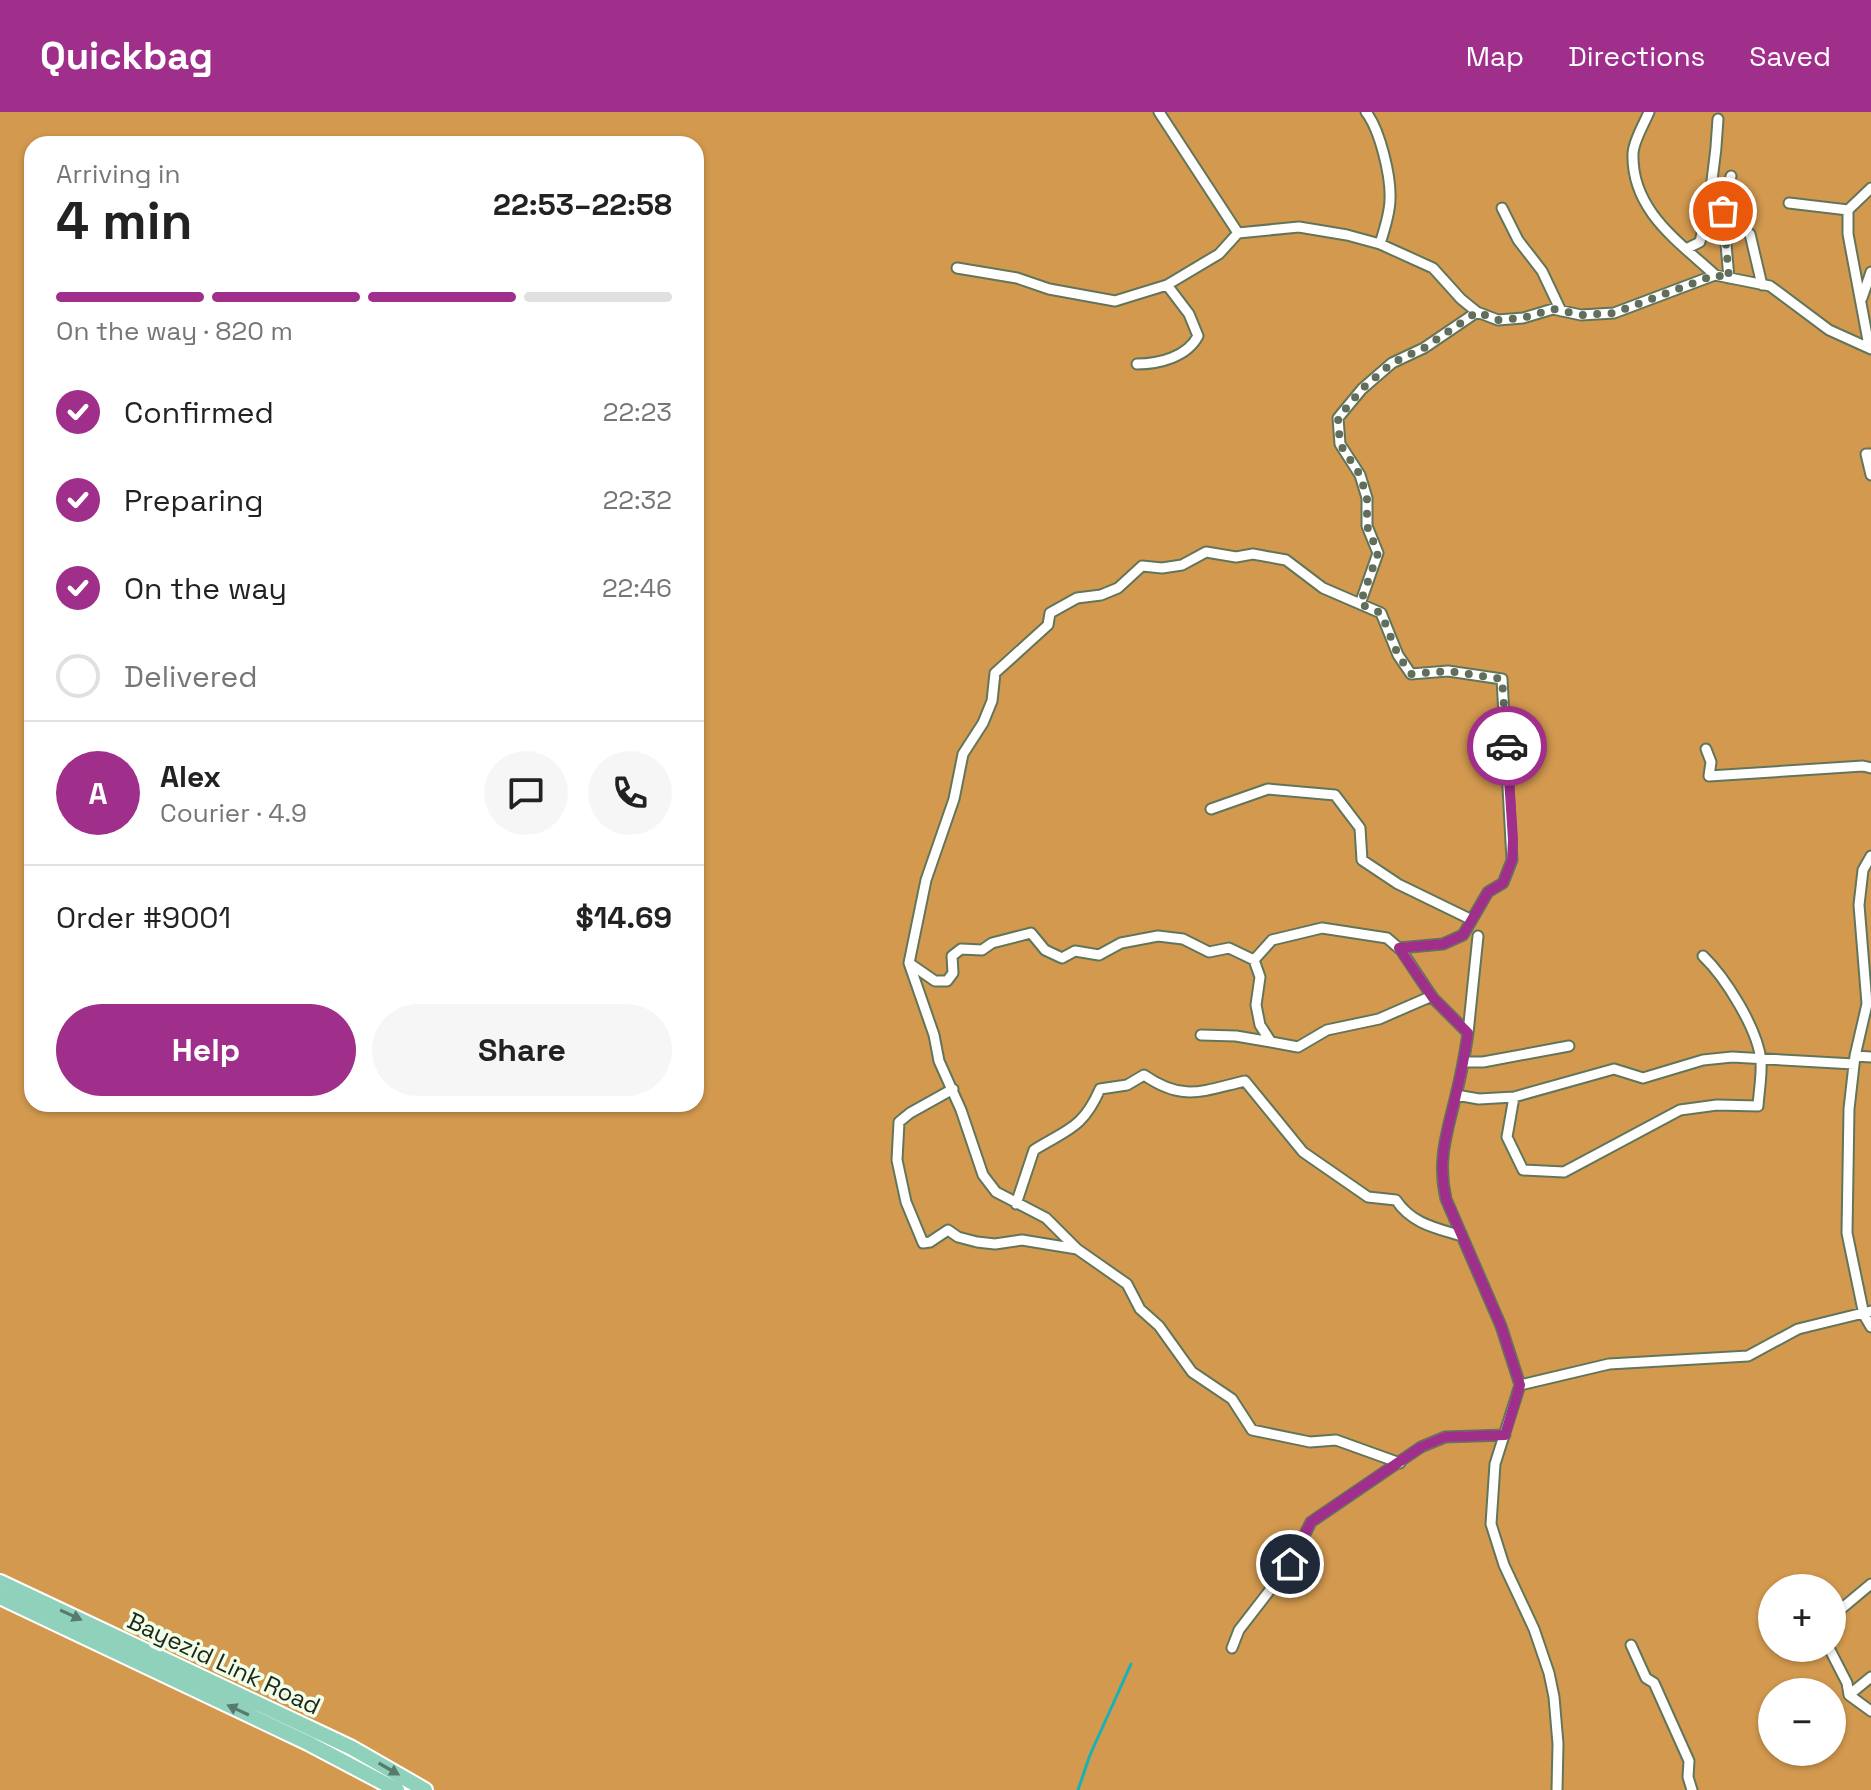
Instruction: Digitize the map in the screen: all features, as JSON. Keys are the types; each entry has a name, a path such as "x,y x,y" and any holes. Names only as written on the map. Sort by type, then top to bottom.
{"main road":[{"name":"Bayezid Link Road","path":"0,1582 425,1790"},
{"name":"Bayezid Link Road","path":"0,1597 309,1735"},
{"name":"Bayezid Link Road","path":"349,1755 397,1790"}],"street":[{"path":"1159,112 1238,233"},
{"path":"1366,112 1372,120 1384,159 1390,199 1380,244"},
{"path":"1649,112 1633,151 1637,189 1655,220 1715,275 1770,286 1829,330 1870,347"},
{"path":"1686,249 1700,242 1707,215 1715,174 1718,119"},
{"path":"1729,278 1723,211 1731,176"},
{"path":"1870,347 1848,234 1848,210 1871,188"},
{"path":"1789,203 1848,210"},
{"path":"1502,208 1518,240 1542,271 1561,311"},
{"path":"957,268 1017,278 1049,289 1115,301 1167,285 1219,254 1238,233 1299,227 1380,244 1433,268 1477,312 1498,320 1523,318 1553,309 1581,315 1614,313 1715,275"},
{"path":"1750,234 1762,285"},
{"path":"1861,302 1871,272"},
{"path":"1137,364 1184,354 1198,336 1189,314 1167,285"},
{"path":"1360,604 1378,553 1367,526 1367,498 1360,475 1340,444 1338,418 1362,389 1392,363 1424,348 1477,312"},
{"path":"1871,454 1866,454 1871,475"},
{"path":"1399,948 1443,944 1463,935 1488,892 1503,883 1512,860 1502,679 1448,671 1411,674 1398,655 1381,613 1323,588 1286,560 1253,554 1236,557 1206,552 1182,565 1162,568 1142,566 1118,588 1101,595 1077,598 1050,613 1048,625 995,673 992,701 983,723 963,754 954,799 941,830 923,893 909,963 934,1035 939,1061 953,1089 983,1175 996,1192 1046,1218 1077,1249 1127,1284 1140,1309 1159,1326 1192,1372 1232,1399 1252,1430 1310,1442 1336,1440 1400,1463"},
{"path":"1706,749 1711,762 1709,776 1871,768"},
{"path":"1211,809 1268,789 1335,795 1360,828 1362,860 1398,884 1470,919"},
{"path":"1871,857 1863,870 1859,905 1867,1004 1854,1060 1849,1109 1847,1233 1871,1327"},
{"path":"1254,960 1272,940 1322,928 1387,938 1399,948 1432,996 1468,1033"},
{"path":"909,963 935,981 947,981 953,973 952,956 961,949 982,950 992,943 1031,933 1045,950 1062,958 1075,951 1099,955 1121,943 1158,936 1183,939 1209,952 1229,948 1254,960 1260,977 1256,1005 1260,1025 1271,1042"},
{"path":"1478,936 1468,1033 1444,1137 1441,1178 1446,1199 1501,1326 1520,1385 1495,1464 1491,1524 1504,1565 1534,1629 1549,1673 1558,1744 1557,1790"},
{"path":"1514,1097 1507,1137 1523,1170 1564,1172 1680,1110 1717,1105 1758,1106 1761,1059 1741,1004 1728,990 1717,969 1703,956"},
{"path":"1201,1035 1236,1036 1298,1047 1327,1030 1379,1019 1432,996"},
{"path":"1463,1062 1483,1062 1569,1046"},
{"path":"1456,1095 1479,1099 1514,1097 1614,1069 1643,1078 1703,1060 1732,1057 1854,1060 1871,1057"},
{"path":"1016,1204 1034,1150 1075,1127 1090,1112 1100,1089 1127,1085 1144,1075 1164,1089 1191,1093 1245,1081 1303,1152 1368,1197 1396,1200 1404,1212 1422,1224 1462,1236"},
{"path":"953,1089 899,1122 897,1160 906,1202 923,1243 948,1230 958,1237 977,1242 995,1244 1022,1240 1077,1249"},
{"path":"1520,1385 1609,1364 1748,1356 1798,1329 1868,1313"},
{"path":"1232,1648 1239,1630 1290,1564 1311,1522 1421,1447 1445,1437 1505,1435"},
{"path":"1846,1605 1871,1584"},
{"path":"1631,1645 1646,1678 1654,1683 1689,1761 1688,1777 1692,1790"},
{"path":"1836,1662 1847,1683 1849,1695 1871,1711"},
{"path":"1849,1695 1871,1677"}],"shaded area":[{"path":"0,112 1871,112 1871,1790 0,1790"}],"waterway":[{"path":"1078,1790 1090,1755 1131,1664"}],"way so far":[{"path":"1507,746 1502,679 1448,671 1411,674 1398,655 1381,613 1360,604 1378,553 1367,526 1367,498 1360,475 1340,444 1338,418 1362,389 1392,363 1424,348 1477,312 1498,320 1523,318 1553,309 1581,315 1614,313 1715,275 1729,278 1723,211"}],"route":[{"path":"1290,1564 1311,1522 1421,1447 1445,1437 1505,1435 1520,1385 1501,1326 1446,1199 1441,1178 1444,1137 1468,1033 1433,998 1399,948 1443,944 1463,935 1488,892 1503,883 1512,860 1513,840 1507,746"}]}
